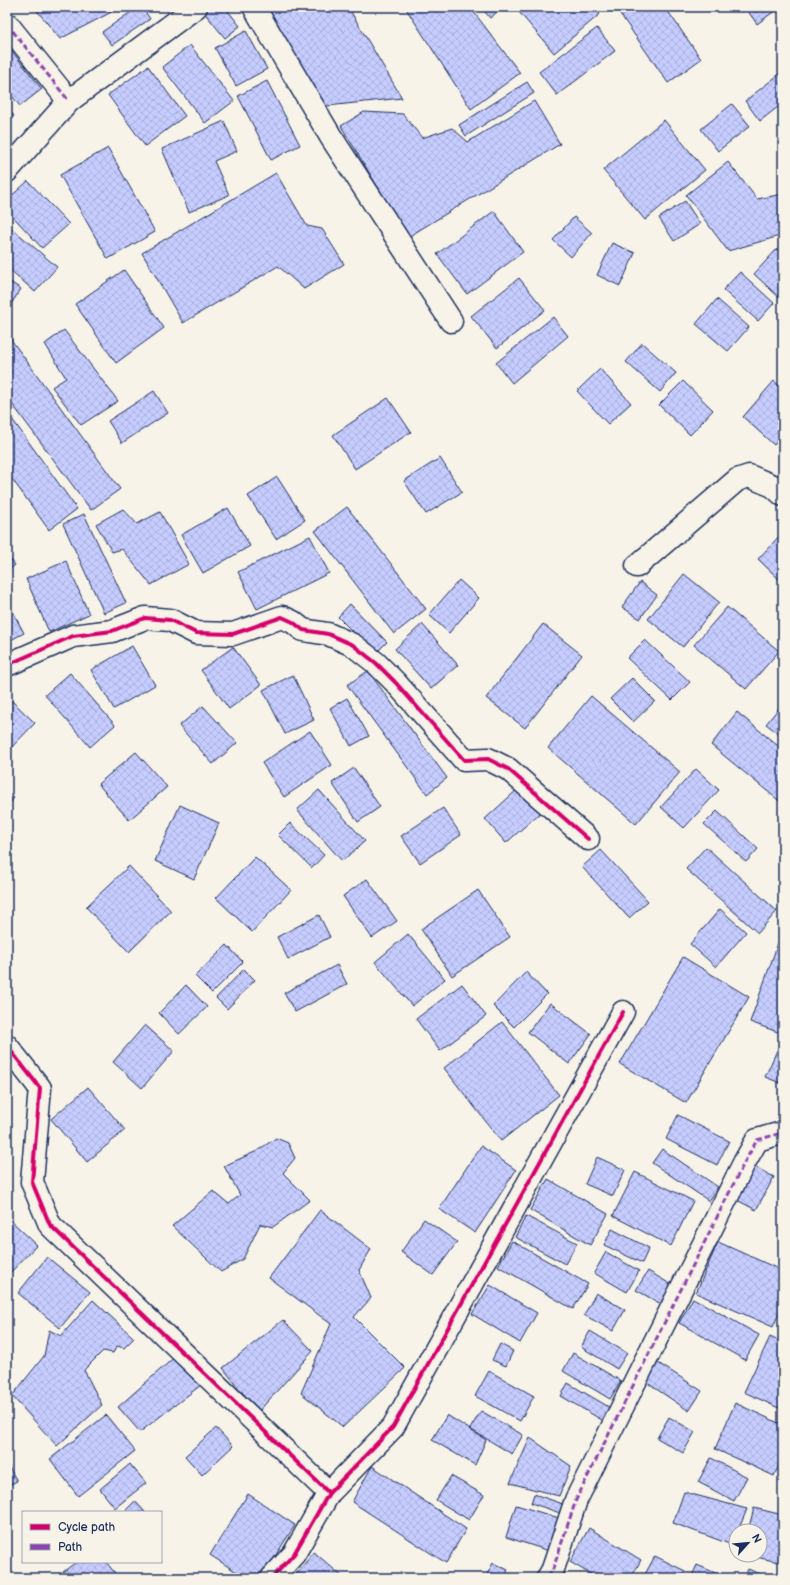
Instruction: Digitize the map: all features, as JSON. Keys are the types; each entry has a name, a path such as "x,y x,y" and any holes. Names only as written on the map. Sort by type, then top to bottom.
{"street":[{"path":"7,171 69,101 196,7"},
{"path":"254,7 331,137 451,321"},
{"path":"7,24 69,101"},
{"path":"637,566 737,480 749,476 774,486 783,495"},
{"path":"7,665 73,636 112,631 145,618 170,620 196,633 233,634 282,617 293,622 303,630 328,634 353,644 376,663 395,682 464,760 488,759 508,769 588,839"},
{"path":"272,1578 294,1554 329,1493 393,1427 623,1012"},
{"path":"7,1046 40,1088 32,1182 50,1225 329,1493"},
{"path":"548,1578 553,1569 576,1500 744,1163 757,1140 778,1134 783,1135"}],"building":[{"path":"34,7 121,7 60,39"},
{"path":"138,7 142,7 150,19 112,45 102,32"},
{"path":"205,7 225,7 240,26 225,38 202,10"},
{"path":"258,7 348,7 402,98 318,107"},
{"path":"405,7 470,7 520,73 471,109"},
{"path":"481,7 503,7 490,18"},
{"path":"526,7 594,7 600,14 554,53 519,12"},
{"path":"624,7 665,7 701,59 668,83 618,11"},
{"path":"745,7 780,7 757,24"},
{"path":"597,28 615,51 557,95 539,72"},
{"path":"246,31 267,69 236,86 215,48"},
{"path":"7,45 42,89 20,106 7,90"},
{"path":"190,45 234,101 205,123 162,67"},
{"path":"148,66 185,116 145,146 108,95"},
{"path":"782,72 783,103 760,121 745,101"},
{"path":"267,81 300,145 271,160 238,96"},
{"path":"527,82 534,93 466,136 459,125"},
{"path":"534,101 560,144 408,237 341,126 364,112 403,114 422,138 452,128 468,142"},
{"path":"732,104 750,126 718,151 701,129"},
{"path":"7,107 14,116 7,122"},
{"path":"664,120 705,170 645,220 603,170"},
{"path":"224,121 237,151 214,161 229,195 189,212 162,149"},
{"path":"108,148 155,232 108,259 60,175"},
{"path":"728,162 757,199 783,194 783,235 728,251 686,195"},
{"path":"276,173 307,226 322,229 344,264 304,289 278,266 183,323 142,253"},
{"path":"28,181 69,224 42,248 7,210 7,200"},
{"path":"685,201 700,224 674,241 659,218"},
{"path":"494,211 523,252 467,294 437,254"},
{"path":"574,217 592,233 571,257 553,240"},
{"path":"7,224 57,267 35,292 7,267"},
{"path":"612,243 635,253 620,286 597,275"},
{"path":"777,249 783,254 783,301 754,274"},
{"path":"124,270 164,328 116,363 75,304"},
{"path":"740,272 774,303 758,321 723,290"},
{"path":"519,278 545,310 497,348 471,316"},
{"path":"7,280 21,289 7,310"},
{"path":"717,299 749,327 728,351 696,324"},
{"path":"553,317 568,336 512,383 496,363"},
{"path":"64,330 118,401 81,425 52,387 66,378 45,344"},
{"path":"7,334 120,489 91,510 7,397"},
{"path":"642,343 676,373 660,392 626,362"},
{"path":"600,369 631,403 608,424 577,391"},
{"path":"683,381 713,410 690,435 659,405"},
{"path":"774,381 783,389 783,435 774,445 743,417"},
{"path":"154,391 168,413 122,443 108,421"},
{"path":"388,398 411,432 355,469 333,435"},
{"path":"7,412 77,509 49,530 7,472"},
{"path":"440,458 462,492 426,514 404,481"},
{"path":"277,477 305,520 276,539 248,496"},
{"path":"347,507 426,609 394,634 315,531"},
{"path":"228,508 250,546 203,573 181,535"},
{"path":"123,509 137,524 160,512 189,564 151,585 122,549 112,552 96,524"},
{"path":"84,514 126,603 104,613 63,524"},
{"path":"783,532 783,583 758,559"},
{"path":"310,536 329,573 257,609 238,572"},
{"path":"7,555 15,565 7,572"},
{"path":"66,561 89,614 49,632 26,579"},
{"path":"684,574 719,602 683,647 648,619"},
{"path":"459,580 479,598 449,633 429,615"},
{"path":"640,582 657,595 640,619 622,607"},
{"path":"7,601 24,633 7,642"},
{"path":"350,604 387,642 375,654 338,617"},
{"path":"727,607 779,651 746,689 694,645"},
{"path":"422,624 458,665 431,689 395,649"},
{"path":"543,624 582,655 525,728 486,698"},
{"path":"645,640 690,682 672,700 627,658"},
{"path":"132,646 155,685 114,709 91,670"},
{"path":"233,647 261,685 229,709 201,670"},
{"path":"368,671 447,778 427,794 347,685"},
{"path":"70,673 115,725 90,747 45,695"},
{"path":"293,675 314,720 285,734 263,690"},
{"path":"632,678 655,701 633,722 610,699"},
{"path":"591,696 680,772 636,824 548,748"},
{"path":"347,698 369,736 351,746 330,708"},
{"path":"12,701 35,723 7,752 7,705"},
{"path":"783,703 783,737 766,724"},
{"path":"203,706 237,743 213,764 179,726"},
{"path":"737,712 783,750 783,804 711,745"},
{"path":"310,731 332,765 284,797 262,763"},
{"path":"136,752 167,787 129,820 98,784"},
{"path":"354,768 380,807 358,822 332,783"},
{"path":"696,769 719,790 684,828 661,807"},
{"path":"519,788 541,812 506,843 485,819"},
{"path":"319,790 365,841 342,861 297,810"},
{"path":"7,792 14,798 7,806"},
{"path":"180,805 219,823 194,879 155,861"},
{"path":"443,808 461,835 420,863 401,836"},
{"path":"717,811 758,849 746,862 704,824"},
{"path":"290,823 324,855 312,868 278,835"},
{"path":"706,847 777,911 758,933 686,869"},
{"path":"601,850 648,901 629,918 582,867"},
{"path":"255,857 291,890 252,932 216,898"},
{"path":"129,866 171,911 129,952 86,907"},
{"path":"367,879 397,921 372,938 343,896"},
{"path":"478,890 510,937 452,976 421,929"},
{"path":"720,909 746,932 716,967 690,944"},
{"path":"319,915 330,937 288,959 277,937"},
{"path":"783,929 783,1034 750,1022"},
{"path":"408,934 445,979 412,1006 375,962"},
{"path":"227,945 243,962 212,993 195,976"},
{"path":"683,957 749,997 686,1103 620,1064"},
{"path":"337,965 347,984 295,1012 284,993"},
{"path":"244,969 255,980 227,1009 216,998"},
{"path":"526,972 547,994 514,1027 493,1006"},
{"path":"462,984 486,1016 440,1051 416,1019"},
{"path":"186,985 207,1007 179,1034 159,1013"},
{"path":"550,1003 591,1034 569,1064 528,1032"},
{"path":"502,1022 559,1095 501,1141 444,1068"},
{"path":"145,1025 174,1051 142,1088 113,1062"},
{"path":"783,1039 783,1084 765,1077"},
{"path":"88,1087 125,1130 87,1162 51,1119"},
{"path":"678,1115 729,1141 717,1165 666,1139"},
{"path":"276,1138 288,1143 295,1158 283,1173 310,1200 273,1227 260,1224 243,1259 221,1272 172,1226 213,1191 229,1204 240,1195 224,1166 257,1151"},
{"path":"481,1146 516,1170 475,1233 439,1209"},
{"path":"662,1149 718,1187 709,1201 652,1163"},
{"path":"597,1157 625,1170 613,1196 585,1184"},
{"path":"755,1167 774,1177 756,1210 737,1200"},
{"path":"635,1172 693,1201 671,1246 613,1216"},
{"path":"548,1179 608,1214 590,1245 530,1210"},
{"path":"320,1210 371,1249 359,1270 371,1298 354,1317 405,1368 343,1427 301,1393 331,1324 269,1278"},
{"path":"526,1216 577,1243 565,1264 515,1237"},
{"path":"7,1217 37,1245 8,1275 7,1274"},
{"path":"424,1219 457,1242 433,1275 401,1252"},
{"path":"612,1229 649,1248 642,1263 604,1245"},
{"path":"512,1241 588,1284 573,1309 498,1266"},
{"path":"718,1242 783,1271 783,1304 773,1327 696,1293"},
{"path":"606,1252 639,1271 627,1292 594,1273"},
{"path":"47,1257 90,1292 60,1328 18,1293"},
{"path":"648,1271 672,1285 661,1304 636,1290"},
{"path":"490,1285 537,1313 520,1343 472,1314"},
{"path":"596,1293 625,1310 613,1331 584,1315"},
{"path":"693,1298 759,1335 745,1360 679,1323"},
{"path":"93,1300 134,1338 124,1348 117,1346 113,1353 103,1351 84,1370 102,1405 57,1446 12,1396 44,1356 49,1330 61,1336"},
{"path":"283,1320 313,1351 258,1412 223,1368"},
{"path":"590,1331 627,1353 617,1369 581,1347"},
{"path":"770,1337 783,1343 783,1410 744,1392"},
{"path":"500,1344 513,1351 506,1366 492,1360"},
{"path":"573,1353 621,1381 610,1399 563,1371"},
{"path":"177,1355 201,1385 140,1432 118,1407"},
{"path":"655,1361 702,1391 689,1411 643,1380"},
{"path":"489,1371 534,1396 520,1421 475,1396"},
{"path":"568,1383 614,1410 607,1423 561,1396"},
{"path":"735,1403 783,1425 783,1456 774,1476 715,1449"},
{"path":"481,1411 523,1435 512,1454 470,1429"},
{"path":"106,1415 135,1451 78,1496 50,1459"},
{"path":"447,1415 486,1440 475,1465 432,1440"},
{"path":"669,1417 695,1432 683,1453 657,1438"},
{"path":"216,1428 233,1446 202,1475 185,1456"},
{"path":"530,1438 571,1466 559,1496 510,1483"},
{"path":"711,1458 747,1477 734,1501 698,1482"},
{"path":"7,1464 17,1481 7,1486"},
{"path":"130,1464 146,1483 115,1508 100,1489"},
{"path":"372,1466 466,1529 446,1563 352,1502"},
{"path":"451,1476 484,1495 469,1520 436,1500"},
{"path":"684,1492 747,1509 741,1523 728,1523 728,1544 673,1523"},
{"path":"248,1494 295,1525 261,1578 246,1578 210,1555"},
{"path":"534,1494 563,1504 560,1513 531,1503"},
{"path":"135,1501 144,1511 125,1511"},
{"path":"516,1505 559,1518 549,1551 506,1537"},
{"path":"754,1508 783,1515 783,1563 768,1560 768,1523 750,1523"},
{"path":"589,1528 641,1560 631,1578 597,1578 570,1562"},
{"path":"314,1552 344,1578 293,1578"},
{"path":"655,1556 685,1571 682,1578 643,1578"},
{"path":"75,1563 107,1563 119,1578 68,1578 63,1572"},
{"path":"493,1563 508,1570 504,1578 485,1578"},
{"path":"697,1565 727,1578 691,1578"},
{"path":"748,1569 770,1578 744,1578"}],"marked path":[{"path":"7,24 69,101"},
{"path":"548,1578 553,1569 576,1500 744,1163 757,1140 778,1134 783,1135"}],"cycle path":[{"path":"7,665 73,636 112,631 145,618 170,620 196,633 233,634 282,617 293,622 303,630 328,634 353,645 376,663 395,682 464,760 488,759 508,769 588,839"},
{"path":"272,1578 294,1554 329,1493 393,1427 623,1012"},
{"path":"7,1046 40,1088 32,1182 50,1225 329,1493"}]}
